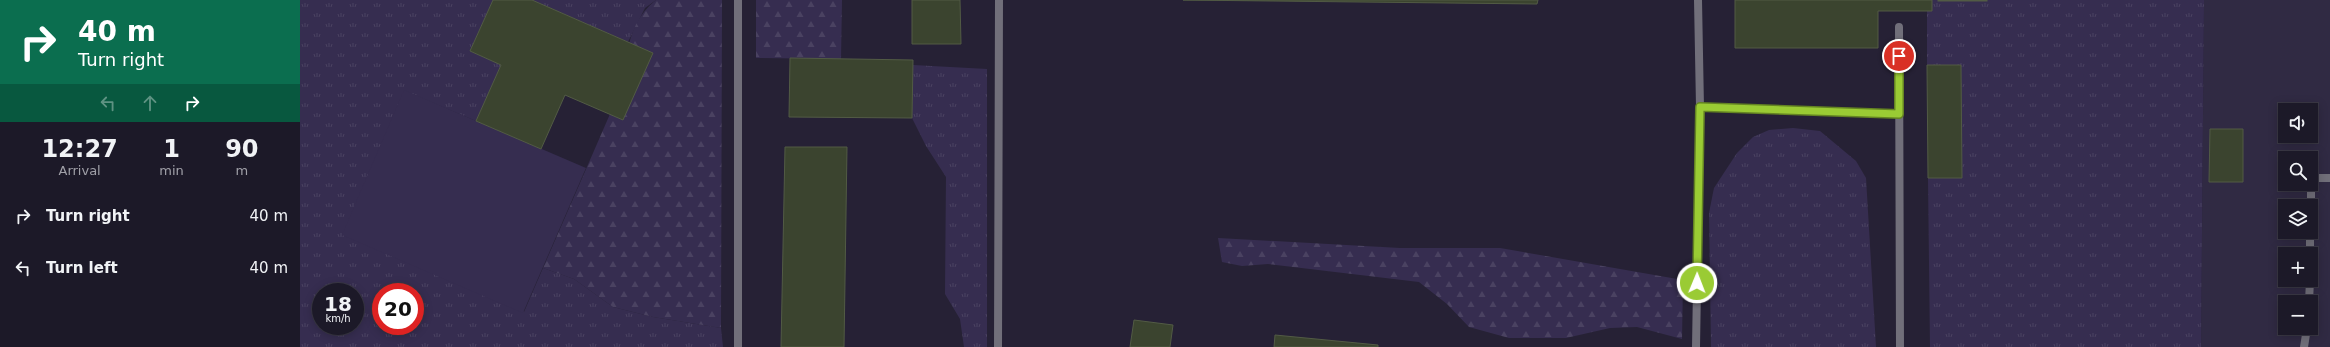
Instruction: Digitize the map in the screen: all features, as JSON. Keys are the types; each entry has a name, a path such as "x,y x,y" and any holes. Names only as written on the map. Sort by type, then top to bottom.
{"lane":[{"path":"738,0 738,347"},
{"path":"998,347 999,0"},
{"path":"1696,347 1700,107 1698,0"},
{"path":"1899,27 1900,347"},
{"path":"1700,107 1899,114"},
{"path":"2311,199 2311,178 2330,178"},
{"path":"2304,347 2306,335"}],"shaded area":[{"path":"2204,0 2330,0 2330,347 2201,347"}],"green space":[{"path":"300,0 493,0 470,51 501,65 476,121 404,91 524,312 543,268 574,279 613,307 653,317 721,328 723,347 300,347"},
{"path":"532,0 656,0 645,8 628,42"},
{"path":"656,0 722,0 721,328 653,317 613,307 574,279 543,268 610,114 623,120 625,71 630,39 644,12"},
{"path":"756,0 842,0 841,59 756,58"},
{"path":"1932,0 2204,0 2201,347 1930,347 1928,178 1962,178 1961,65 1927,65 1927,11 1932,11"},
{"path":"913,65 987,69 987,347 964,347 960,319 945,294 946,177 926,146 912,118"},
{"path":"404,90 586,168 523,313 342,235"},
{"path":"1793,128 1820,131 1856,161 1866,178 1876,347 1711,347 1709,213 1714,188 1737,153 1753,137 1769,130"},
{"path":"1218,238 1400,248 1500,248 1683,280 1682,339 1637,327 1610,328 1566,338 1509,338 1469,327 1447,304 1419,282 1268,264 1242,266 1222,262"}],"building":[{"path":"493,0 532,0 653,53 623,120 565,95 541,149 476,121 501,65 470,51"},
{"path":"912,0 960,0 961,44 912,44"},
{"path":"1183,0 1538,0 1537,4"},
{"path":"1735,0 1932,0 1932,11 1878,11 1878,48 1735,48"},
{"path":"1987,0 1987,1 1938,1"},
{"path":"790,58 913,60 912,118 789,117"},
{"path":"1927,65 1961,65 1962,178 1928,178"},
{"path":"2210,129 2243,129 2243,182 2209,182"},
{"path":"785,147 847,147 844,347 781,347"},
{"path":"1134,320 1173,325 1170,347 1130,347"},
{"path":"1275,335 1378,345 1378,347 1274,347"}],"route":[{"path":"1697,283 1700,107 1899,114 1899,56"}]}
